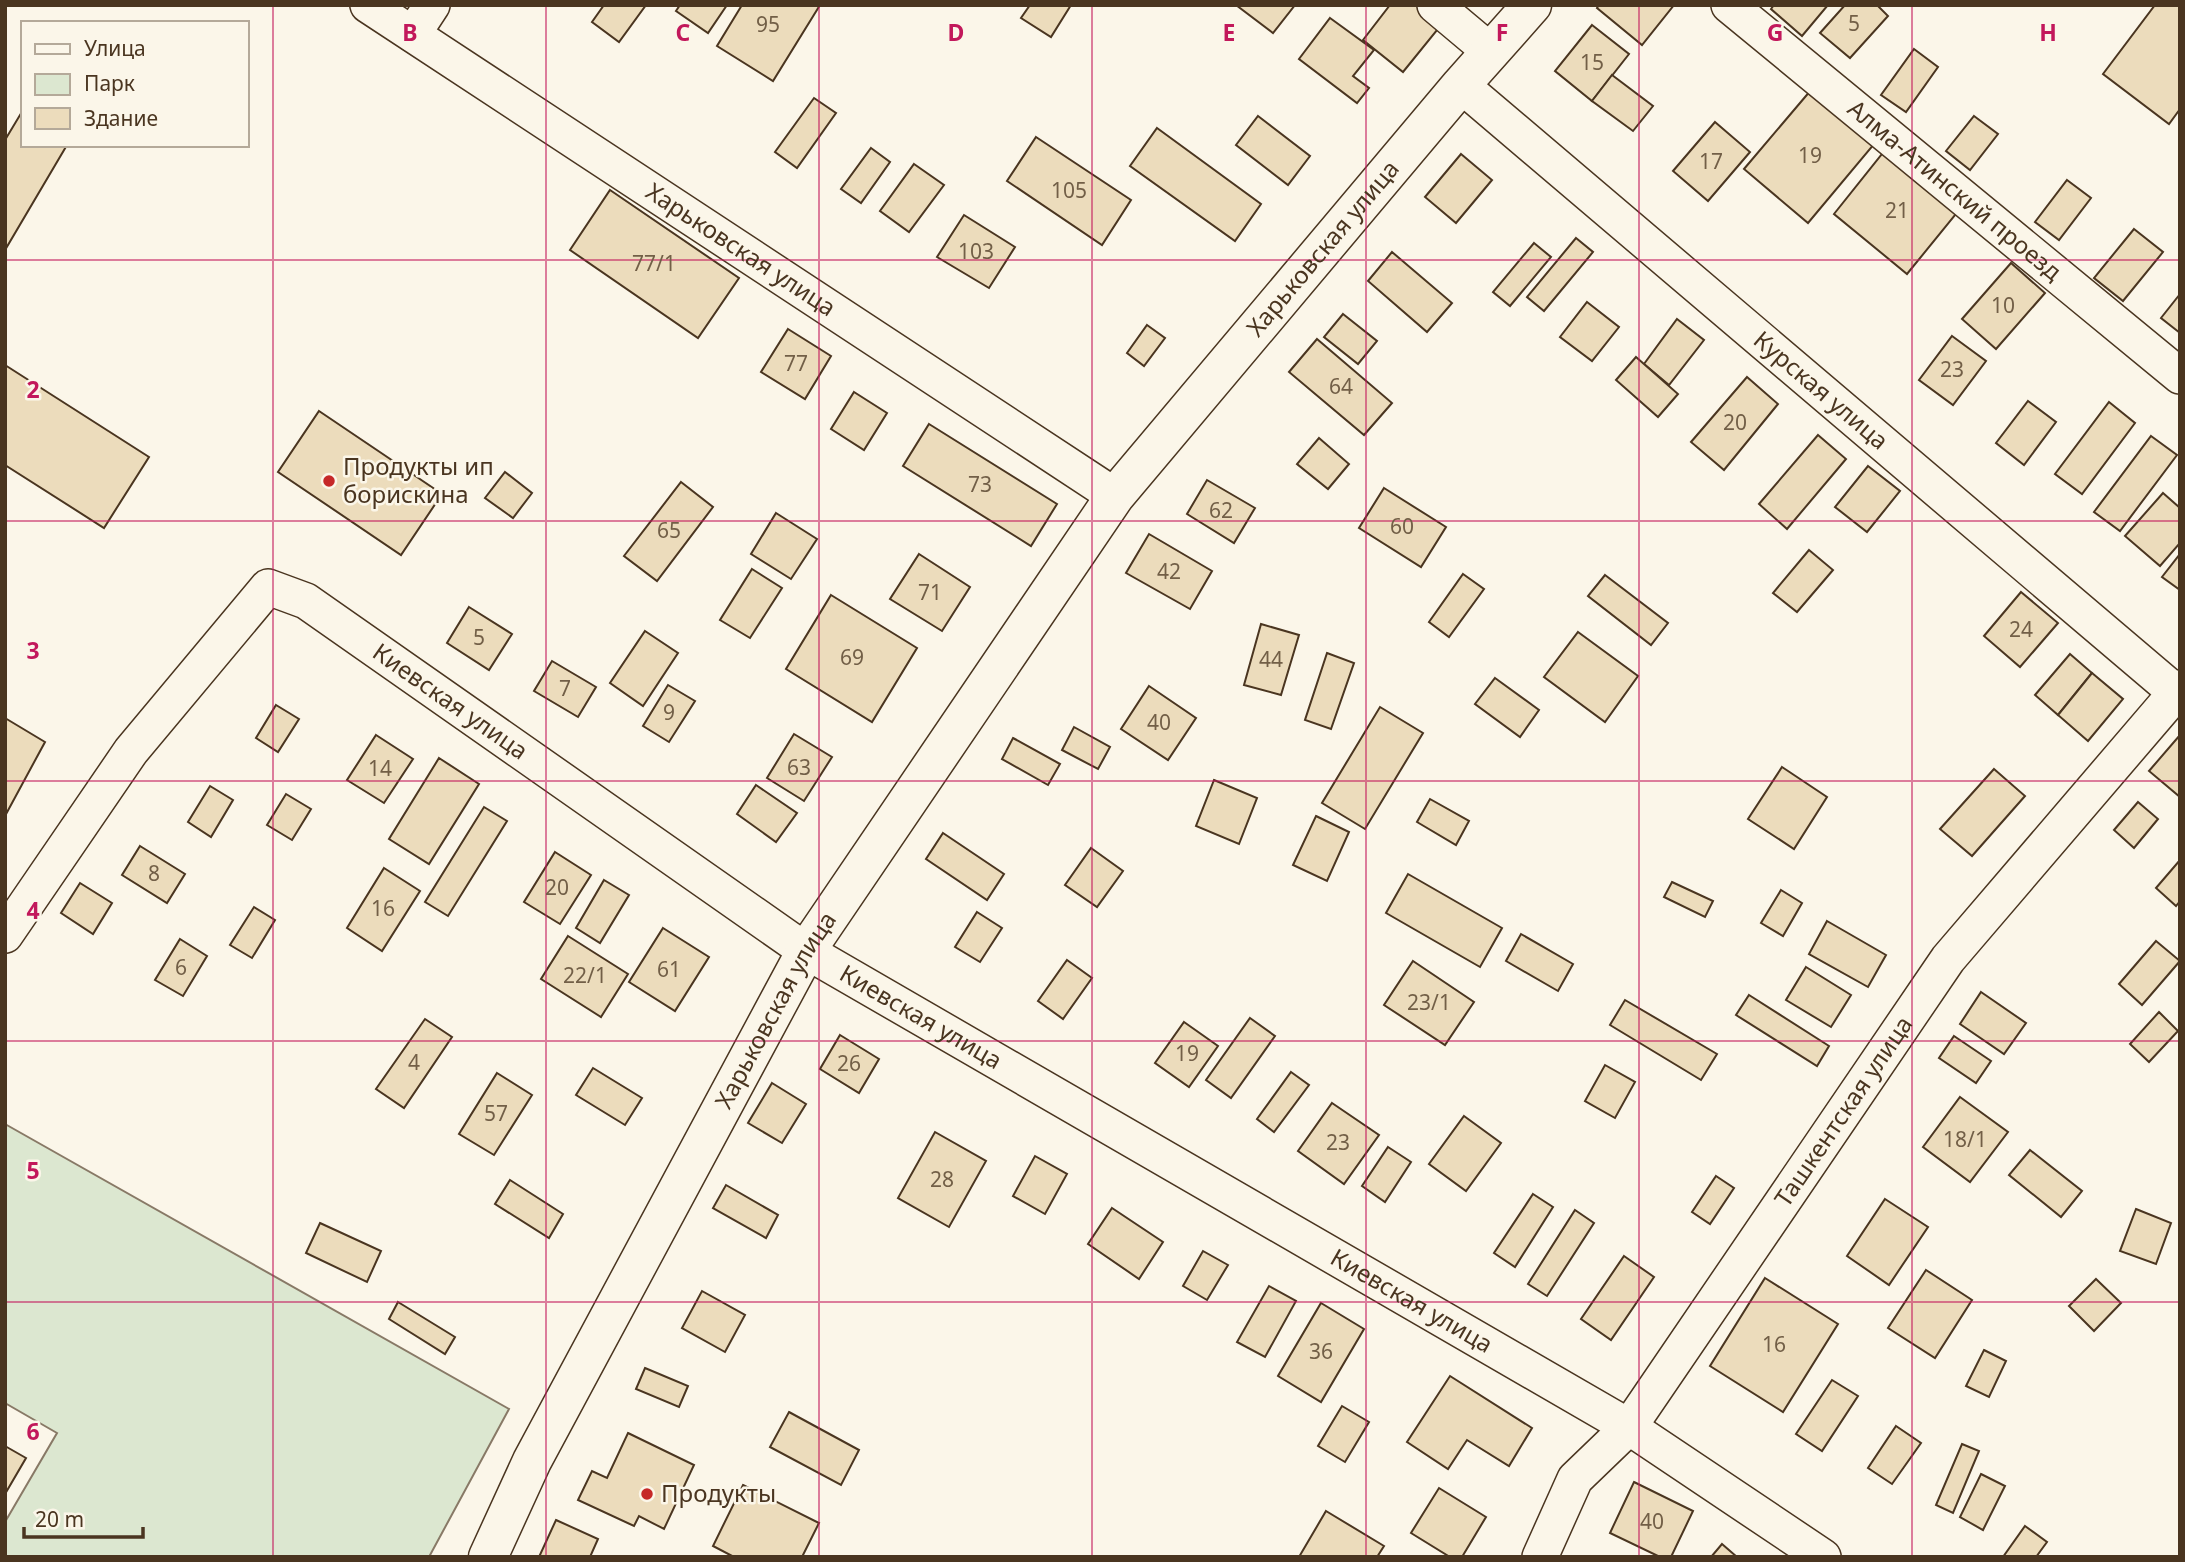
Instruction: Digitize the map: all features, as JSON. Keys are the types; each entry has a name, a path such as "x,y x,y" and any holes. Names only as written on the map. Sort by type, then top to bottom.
{"street":[{"name":"Харьковская улица","path":"368,5 1115,496"},
{"path":"413,34 432,5"},
{"path":"1435,5 1491,52"},
{"name":"Харьковская улица","path":"488,1557 532,1461 806,951 1115,496 1461,85 1532,5"},
{"name":"Алма-Атинский проезд","path":"1729,5 2180,376"},
{"name":"Курская улица","path":"1461,85 2179,692"},
{"name":"Киевская улица","path":"5,935 131,751 268,587 306,601 806,951 1629,1427 1823,1557"},
{"name":"Ташкентская улица","path":"1540,1557 1575,1479 1629,1427 1948,959 2179,692"}],"green space":[{"path":"5,1124 509,1409 429,1557 5,1557 5,1522 57,1433 5,1403"}],"building":[{"path":"604,5 646,5 619,42 592,22"},
{"path":"680,5 727,5 708,33 676,11"},
{"path":"742,5 820,5 773,81 717,46"},
{"path":"1030,5 1071,5 1051,37 1021,18"},
{"path":"1236,5 1295,5 1273,33"},
{"path":"1390,5 1419,5 1442,24 1403,72 1363,40"},
{"path":"1599,5 1674,5 1642,45 1597,8"},
{"path":"1774,5 1828,5 1802,36 1771,9"},
{"path":"1845,5 1877,5 1888,16 1850,58 1820,33"},
{"path":"2155,5 2180,5 2180,109 2169,124 2103,74"},
{"path":"1330,18 1374,50 1353,76 1369,88 1357,103 1299,59"},
{"path":"1592,25 1629,54 1592,101 1555,71"},
{"path":"1914,49 1938,67 1906,112 1881,95"},
{"path":"1612,75 1653,106 1633,131 1592,101"},
{"path":"1811,90 1875,143 1808,223 1744,169"},
{"path":"814,98 836,113 797,168 775,152"},
{"path":"21,113 21,147 66,147 5,250 5,140"},
{"path":"1258,116 1310,156 1288,185 1236,145"},
{"path":"1974,116 1998,134 1970,170 1946,151"},
{"path":"1715,122 1750,152 1708,201 1673,171"},
{"path":"1157,128 1261,204 1235,241 1130,166"},
{"path":"1036,137 1131,200 1102,245 1007,181"},
{"path":"871,148 890,162 861,203 841,189"},
{"path":"1886,149 1960,209 1907,274 1834,214"},
{"path":"1461,154 1492,180 1456,223 1425,197"},
{"path":"914,164 944,185 909,232 880,211"},
{"path":"2067,180 2091,198 2059,240 2035,222"},
{"path":"610,190 739,278 698,338 570,250"},
{"path":"964,215 1015,247 989,288 937,257"},
{"path":"2134,229 2163,252 2123,301 2094,278"},
{"path":"1576,238 1593,252 1544,311 1527,297"},
{"path":"1534,243 1551,257 1510,306 1493,292"},
{"path":"1392,252 1452,303 1427,332 1368,281"},
{"path":"2011,263 2045,293 1996,349 1962,319"},
{"path":"2180,294 2180,333 2161,318"},
{"path":"1587,302 1619,327 1592,361 1560,337"},
{"path":"1343,314 1377,341 1358,364 1324,337"},
{"path":"1677,319 1704,340 1669,385 1644,364"},
{"path":"1147,325 1165,338 1144,366 1127,353"},
{"path":"788,329 831,356 805,399 761,372"},
{"path":"1952,336 1986,361 1953,405 1919,380"},
{"path":"1317,339 1392,403 1364,435 1289,372"},
{"path":"1636,357 1678,394 1658,417 1616,380"},
{"path":"5,365 149,457 104,528 5,465"},
{"path":"1747,377 1778,404 1724,470 1691,442"},
{"path":"854,392 887,413 864,450 831,429"},
{"path":"2028,401 2056,422 2024,465 1996,443"},
{"path":"2109,402 2135,423 2082,494 2055,474"},
{"path":"319,411 442,494 401,555 278,472"},
{"path":"929,424 1057,504 1031,546 903,466"},
{"path":"1818,435 1846,459 1787,529 1759,504"},
{"path":"2151,436 2177,455 2120,531 2094,512"},
{"path":"1319,438 1349,464 1328,489 1297,464"},
{"path":"1868,466 1900,491 1867,532 1835,507"},
{"path":"505,472 532,493 513,518 485,498"},
{"path":"1207,480 1255,508 1234,543 1187,514"},
{"path":"681,482 713,507 657,581 624,556"},
{"path":"1384,488 1446,527 1421,567 1359,528"},
{"path":"2163,493 2180,508 2180,543 2160,566 2125,536"},
{"path":"776,513 817,539 791,579 751,554"},
{"path":"1149,534 1212,571 1190,609 1126,573"},
{"path":"1809,550 1833,570 1797,612 1773,593"},
{"path":"919,554 970,587 942,631 890,599"},
{"path":"2180,554 2180,590 2162,577"},
{"path":"752,569 782,588 750,638 720,620"},
{"path":"1463,574 1484,589 1449,637 1429,622"},
{"path":"1605,575 1668,623 1651,645 1588,596"},
{"path":"2021,592 2058,623 2020,667 1984,636"},
{"path":"831,595 917,648 872,722 786,669"},
{"path":"469,607 512,634 489,670 447,643"},
{"path":"1261,624 1299,635 1281,695 1244,685"},
{"path":"645,631 678,653 643,706 610,683"},
{"path":"1578,632 1638,676 1605,722 1544,677"},
{"path":"1327,653 1354,663 1331,729 1305,720"},
{"path":"2070,654 2092,673 2058,715 2035,695"},
{"path":"552,661 596,687 578,717 534,691"},
{"path":"2092,673 2123,699 2088,741 2058,715"},
{"path":"1495,678 1539,710 1520,737 1475,704"},
{"path":"668,685 695,701 669,742 643,726"},
{"path":"1149,686 1196,718 1168,760 1121,729"},
{"path":"276,705 299,719 278,752 256,738"},
{"path":"1380,707 1423,733 1365,829 1322,803"},
{"path":"5,718 45,742 5,816"},
{"path":"1074,727 1110,747 1098,769 1062,750"},
{"path":"794,734 832,757 804,801 767,778"},
{"path":"376,735 413,759 384,803 347,780"},
{"path":"2180,735 2180,797 2149,771"},
{"path":"1013,738 1060,764 1048,785 1002,759"},
{"path":"439,758 479,784 429,864 389,839"},
{"path":"1782,767 1827,797 1794,849 1748,819"},
{"path":"1994,769 2025,796 1972,856 1940,829"},
{"path":"1214,780 1257,798 1239,844 1196,826"},
{"path":"756,785 797,813 776,842 737,814"},
{"path":"210,786 233,800 211,837 188,822"},
{"path":"286,794 311,809 292,840 267,825"},
{"path":"1430,799 1469,821 1456,845 1417,822"},
{"path":"2138,802 2158,819 2134,848 2114,830"},
{"path":"484,807 507,821 448,916 425,902"},
{"path":"1316,816 1349,832 1327,881 1293,865"},
{"path":"943,833 1004,874 987,900 926,859"},
{"path":"140,846 185,874 167,903 122,875"},
{"path":"1091,848 1123,871 1097,907 1065,885"},
{"path":"555,852 591,875 560,924 524,902"},
{"path":"2180,860 2180,901 2176,906 2156,888"},
{"path":"384,868 420,891 382,951 347,928"},
{"path":"1408,874 1502,928 1480,967 1386,913"},
{"path":"604,880 629,895 600,943 576,928"},
{"path":"1672,882 1713,901 1705,917 1664,897"},
{"path":"80,883 112,903 93,934 61,913"},
{"path":"1781,890 1802,903 1783,936 1761,923"},
{"path":"254,907 275,920 252,958 230,945"},
{"path":"977,912 1002,928 980,962 955,947"},
{"path":"1827,921 1886,955 1868,987 1809,954"},
{"path":"663,928 709,957 675,1011 629,982"},
{"path":"1521,934 1573,964 1558,991 1506,961"},
{"path":"568,936 628,974 601,1017 541,979"},
{"path":"180,939 207,956 183,996 155,980"},
{"path":"2156,941 2180,961 2142,1005 2119,984"},
{"path":"1067,960 1092,978 1063,1019 1038,1001"},
{"path":"1413,961 1474,1002 1445,1045 1384,1005"},
{"path":"1806,967 1851,995 1831,1027 1786,1000"},
{"path":"1981,992 2026,1023 2004,1054 1960,1024"},
{"path":"1749,995 1829,1046 1817,1066 1736,1015"},
{"path":"1625,1000 1717,1054 1701,1080 1610,1025"},
{"path":"2159,1012 2178,1031 2149,1062 2130,1044"},
{"path":"1250,1018 1275,1036 1231,1098 1206,1080"},
{"path":"425,1019 452,1037 404,1108 376,1089"},
{"path":"1184,1022 1218,1046 1189,1087 1155,1063"},
{"path":"840,1035 879,1059 859,1093 820,1069"},
{"path":"1954,1036 1991,1061 1976,1083 1939,1058"},
{"path":"1605,1065 1635,1082 1615,1118 1585,1101"},
{"path":"593,1068 642,1098 625,1125 576,1095"},
{"path":"1291,1072 1309,1085 1274,1132 1257,1119"},
{"path":"497,1073 532,1095 494,1155 459,1134"},
{"path":"772,1083 806,1104 782,1143 748,1123"},
{"path":"1960,1097 2008,1132 1970,1182 1923,1147"},
{"path":"1332,1103 1379,1135 1344,1184 1298,1151"},
{"path":"1464,1116 1501,1143 1466,1191 1429,1164"},
{"path":"935,1132 986,1161 949,1227 898,1198"},
{"path":"1388,1147 1411,1162 1385,1202 1362,1186"},
{"path":"2030,1150 2082,1191 2061,1217 2009,1175"},
{"path":"1035,1156 1067,1174 1045,1214 1013,1196"},
{"path":"1716,1176 1734,1188 1710,1224 1692,1212"},
{"path":"510,1180 563,1214 549,1238 495,1204"},
{"path":"726,1185 778,1215 766,1238 713,1208"},
{"path":"1533,1194 1553,1207 1515,1267 1494,1253"},
{"path":"1885,1199 1928,1227 1889,1285 1847,1256"},
{"path":"1112,1208 1163,1242 1139,1279 1088,1244"},
{"path":"2136,1209 2171,1223 2156,1264 2120,1251"},
{"path":"1575,1210 1594,1223 1547,1296 1528,1284"},
{"path":"320,1223 381,1251 367,1282 306,1253"},
{"path":"1203,1251 1228,1265 1207,1300 1183,1286"},
{"path":"1624,1256 1654,1277 1611,1340 1581,1319"},
{"path":"1926,1270 1972,1300 1935,1358 1888,1328"},
{"path":"1765,1278 1838,1324 1783,1412 1710,1366"},
{"path":"2096,1279 2121,1303 2094,1331 2069,1306"},
{"path":"1269,1286 1296,1301 1265,1357 1237,1342"},
{"path":"702,1291 745,1315 725,1352 682,1328"},
{"path":"398,1302 455,1337 445,1354 389,1319"},
{"path":"1321,1303 1364,1329 1321,1402 1278,1376"},
{"path":"1984,1350 2006,1361 1989,1397 1966,1386"},
{"path":"645,1368 688,1386 679,1407 636,1389"},
{"path":"1450,1376 1532,1428 1509,1466 1467,1440 1448,1469 1407,1442"},
{"path":"1832,1380 1858,1396 1822,1451 1796,1434"},
{"path":"1342,1406 1369,1422 1345,1462 1318,1446"},
{"path":"789,1412 859,1450 841,1485 770,1447"},
{"path":"1896,1426 1921,1443 1892,1484 1868,1468"},
{"path":"628,1433 694,1465 664,1529 639,1516 634,1526 578,1500 592,1471 607,1478"},
{"path":"1962,1444 1979,1451 1953,1513 1936,1505"},
{"path":"5,1446 26,1458 5,1494"},
{"path":"1981,1474 2005,1486 1983,1530 1960,1517"},
{"path":"1634,1482 1693,1511 1671,1557 1660,1557 1610,1533"},
{"path":"743,1485 819,1523 802,1557 734,1557 713,1546"},
{"path":"1439,1488 1486,1517 1462,1557 1450,1557 1411,1533"},
{"path":"1326,1511 1384,1546 1377,1557 1299,1557"},
{"path":"556,1520 598,1539 590,1557 539,1557"},
{"path":"2025,1526 2047,1542 2036,1557 2003,1557"},
{"path":"1722,1544 1737,1557 1711,1557"}],"place":[{"name":"Продукты ип борискина","path":"329,481"},
{"name":"Продукты","path":"647,1494"}]}
